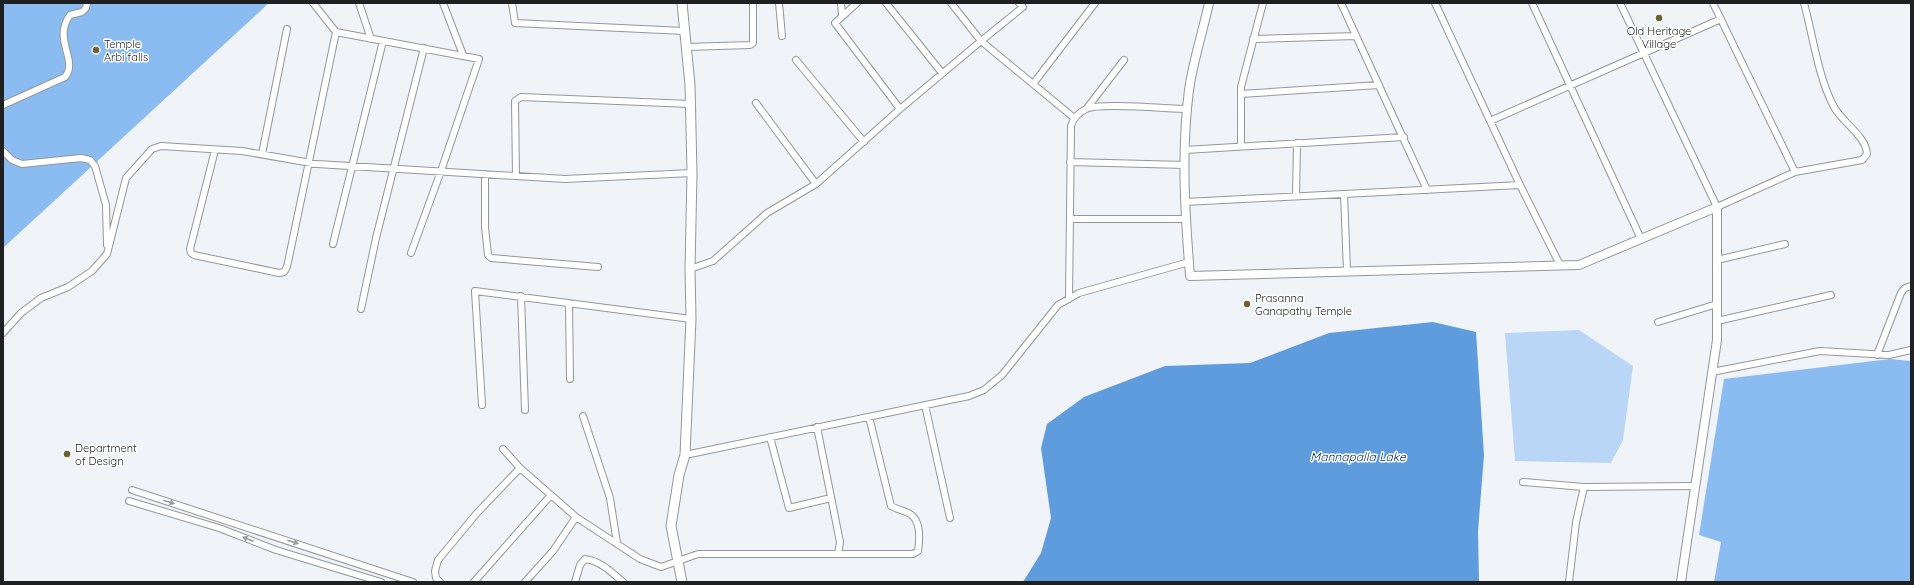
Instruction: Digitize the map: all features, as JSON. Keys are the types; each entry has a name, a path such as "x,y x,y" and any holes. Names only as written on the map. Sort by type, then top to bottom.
{"main road":[{"path":"682,3 690,104 692,173 690,269 691,318 685,456 678,475 671,526 682,582"}],"street":[{"path":"3,105 64,77 70,66 63,40 63,29 70,15 82,12 86,8 87,3"},
{"path":"313,3 336,32 479,59 442,171 411,253"},
{"path":"358,3 371,38"},
{"path":"443,3 462,56"},
{"path":"512,3 515,23 684,31"},
{"path":"686,47 750,45 753,43 753,3"},
{"path":"779,3 782,36"},
{"path":"841,3 842,15"},
{"path":"857,3 842,15 835,23 900,109"},
{"path":"886,3 942,73"},
{"path":"951,3 981,41 1073,117"},
{"path":"690,269 713,260 767,213 816,184 942,73 1023,7 1019,3"},
{"path":"1033,84 1095,3"},
{"path":"1209,3 1190,89 1185,150 1184,202 1190,276 1579,265 1717,207 1795,172 1862,160 1867,154 1866,146 1837,112 1828,95 1804,3"},
{"path":"1241,146 1241,88 1263,3"},
{"path":"1340,3 1404,137 1427,190"},
{"path":"1435,3 1520,185 1560,265"},
{"path":"1532,3 1641,239"},
{"path":"1620,3 1717,207 1717,340 1681,582"},
{"path":"1713,3 1795,172"},
{"path":"1490,121 1721,19"},
{"path":"262,154 287,29"},
{"path":"215,150 190,249 191,253 279,273 284,272 287,268 310,162 336,32"},
{"path":"1254,39 1356,36"},
{"path":"333,244 383,41"},
{"path":"361,309 376,238 424,48"},
{"path":"796,60 864,142"},
{"path":"1069,299 1070,126 1073,117 1087,108 1124,60"},
{"path":"1241,94 1379,85"},
{"path":"516,175 515,101 520,97 690,104"},
{"path":"756,103 816,184"},
{"path":"1087,108 1119,106 1188,109"},
{"path":"1185,150 1404,137"},
{"path":"1296,196 1297,143"},
{"path":"3,332 21,313 41,298 68,287 92,271 107,254 126,178 144,156 152,149 161,146 242,151 310,162 353,166 565,179 692,173"},
{"path":"3,151 12,160 22,164 81,158 90,160 96,166 106,205 107,254"},
{"path":"1070,162 1185,165"},
{"path":"485,174 485,227 488,255 491,258 598,267"},
{"path":"1184,202 1520,185"},
{"path":"1344,194 1346,271"},
{"path":"1070,219 1186,219"},
{"path":"1717,260 1785,244"},
{"path":"685,456 969,396 984,390 1002,375 1058,305 1079,293 1189,262"},
{"path":"1876,354 1901,293 1905,288 1911,286"},
{"path":"482,405 475,291 691,318"},
{"path":"1717,321 1831,295"},
{"path":"521,296 526,410"},
{"path":"569,303 570,379"},
{"path":"1658,322 1717,304"},
{"path":"1712,372 1820,351 1876,354 1902,353 1911,350"},
{"path":"925,405 950,518"},
{"path":"583,416 610,498 617,543"},
{"path":"503,449 520,468 576,517 640,558 661,567 698,554 913,554 918,551 921,536 915,518 907,512 900,511 891,506 869,417"},
{"path":"817,428 840,542 838,554"},
{"path":"770,437 789,508 832,498"},
{"path":"440,582 436,578 435,571 438,560 477,513 520,468"},
{"path":"1523,482 1584,487 1696,486"},
{"path":"1569,582 1576,522 1584,487"},
{"path":"132,490 413,582"},
{"path":"474,582 551,495"},
{"path":"129,501 219,528 276,550 380,582"},
{"path":"525,582 553,550 576,517"},
{"path":"575,582 580,565 585,559 594,560 606,567 623,582"}],"shaded area":[{"path":"3,3 269,3 3,248"},
{"path":"1579,330 1633,366 1623,440 1611,463 1515,461 1505,333"},
{"path":"1890,359 1911,361 1911,582 1714,582 1721,542 1699,535 1724,379"}],"water":[{"name":"Mannapalla Lake","path":"1433,322 1476,332 1484,455 1478,531 1479,582 1023,582 1041,553 1051,518 1041,448 1047,424 1084,397 1165,366 1250,363 1329,333"}],"place":[{"name":"Old Heritage Village","path":"1659,18"},
{"name":"Temple Arbi falls","path":"96,50"},
{"name":"Prasanna Ganapathy Temple","path":"1247,304"},
{"name":"Department of Design","path":"67,454"}]}
